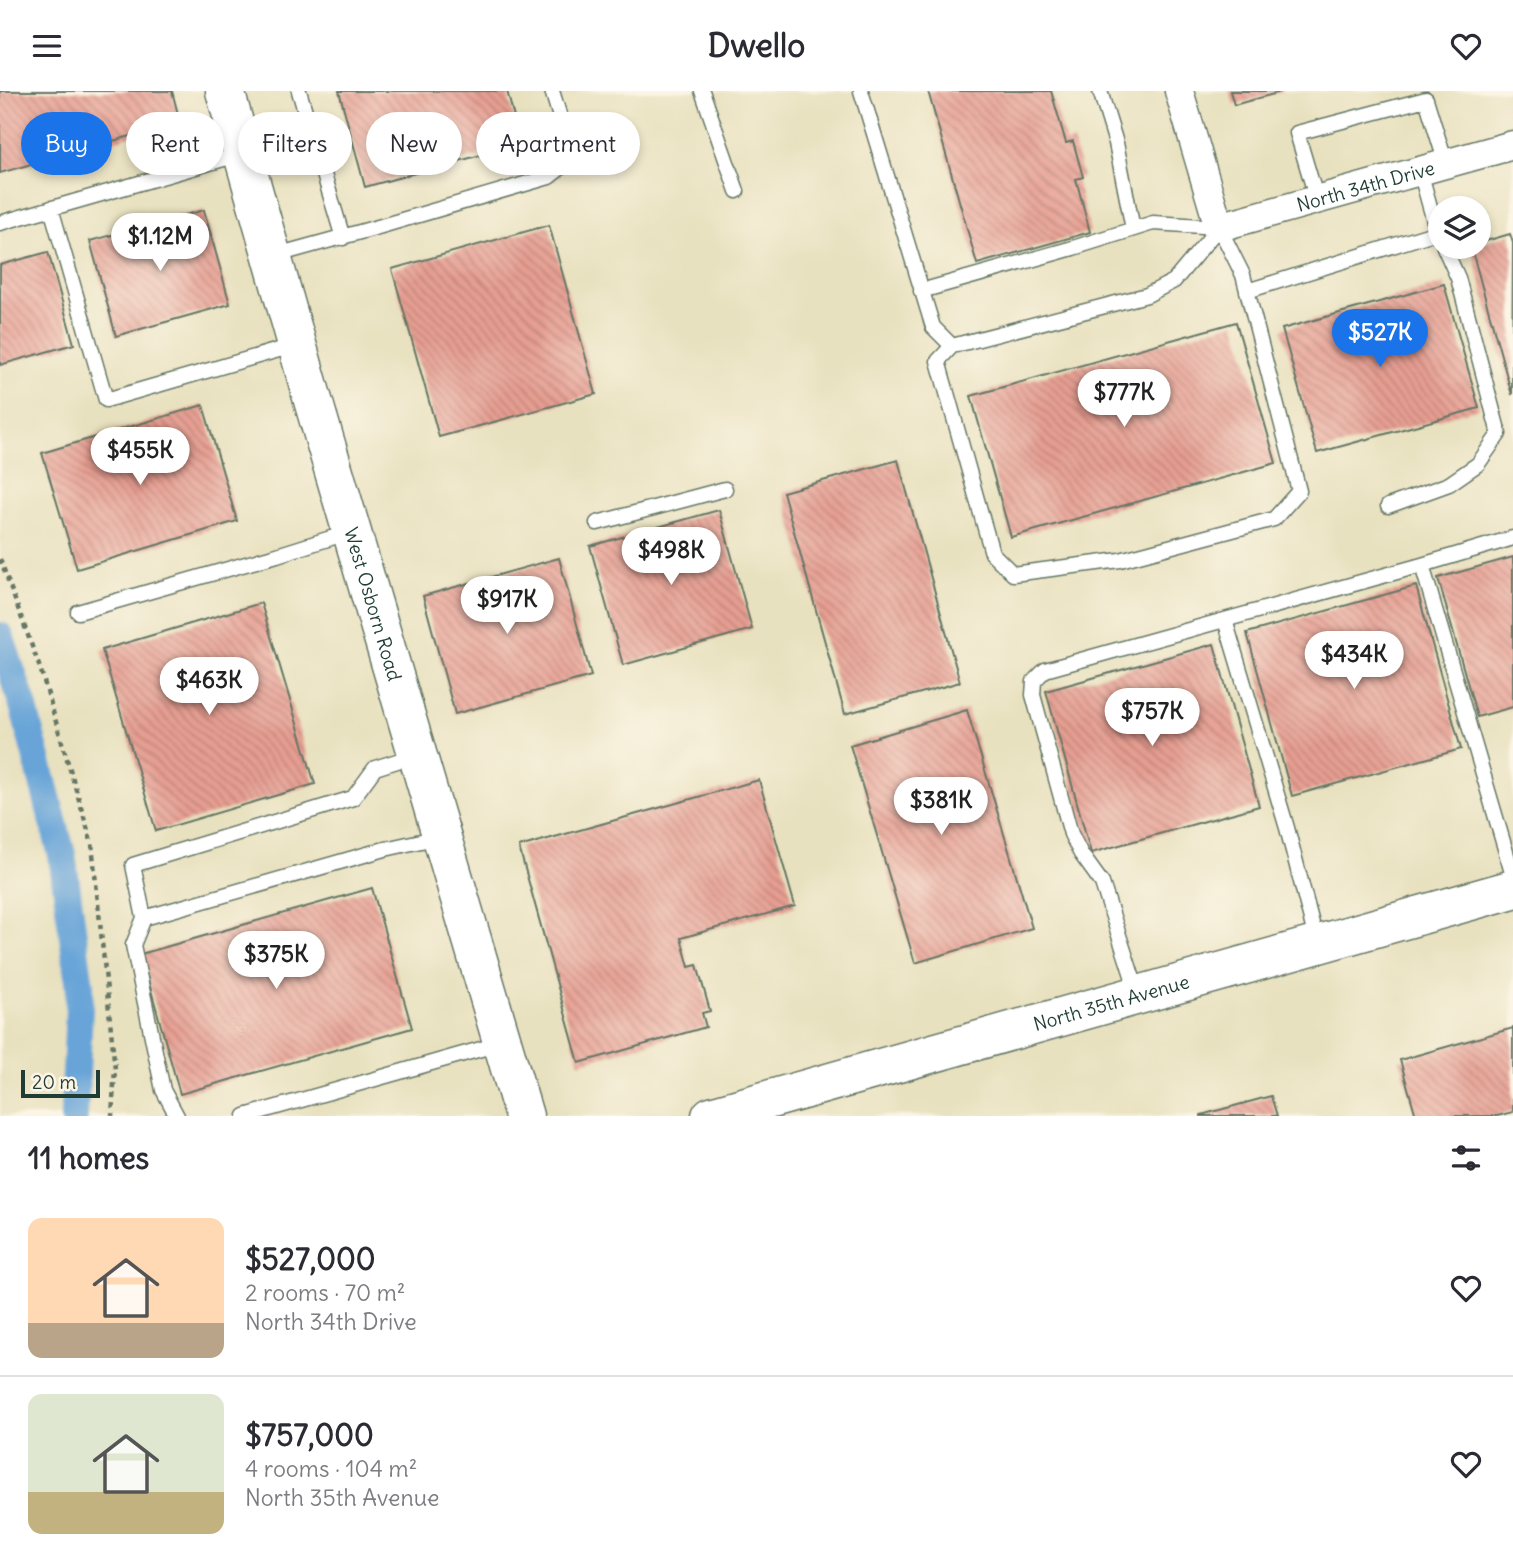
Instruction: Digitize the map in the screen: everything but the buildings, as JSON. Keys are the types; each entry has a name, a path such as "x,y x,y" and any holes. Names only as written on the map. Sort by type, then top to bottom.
{"street":[{"name":"West Osborn Road","path":"225,91 238,138"},
{"path":"1180,91 1219,227"},
{"name":"North 34th Drive","path":"1219,227 1513,145"},
{"name":"West Osborn Road","path":"248,175 524,1116"},
{"name":"North 35th Avenue","path":"711,1116 1513,889"}],"lane":[{"path":"299,91 342,238"},
{"path":"272,256 549,177 563,166 568,143 552,91"},
{"path":"702,91 737,191"},
{"path":"861,91 933,327 951,346"},
{"path":"1100,91 1116,143 1133,229"},
{"path":"1317,199 1297,133 1426,95 1436,196"},
{"path":"0,223 238,154"},
{"path":"51,208 106,400 297,345"},
{"path":"921,291 1153,223 1219,227"},
{"path":"1219,227 1243,275 1300,491 1274,519 1120,560 1013,574 992,553 938,361 951,346 1147,295 1174,281 1219,227"},
{"path":"1247,291 1428,238"},
{"path":"1388,506 1449,484 1478,464 1499,434 1458,278 1449,259"},
{"path":"597,523 725,489"},
{"path":"78,612 351,531"},
{"path":"1139,995 1102,883 1081,854 1071,834 1033,695 1034,681 1045,670 1513,538"},
{"path":"1422,565 1513,876"},
{"path":"1225,620 1287,828 1317,945"},
{"path":"177,1116 163,1090 133,945 144,918 133,865 353,798 374,768 417,755"},
{"path":"144,918 385,849 441,836"},
{"path":"245,1116 502,1043"}],"path":[{"path":"0,559 41,671 92,844 115,1069 112,1116"}],"waterway":[{"path":"0,636 23,705 62,855 80,987 74,1116"}]}
